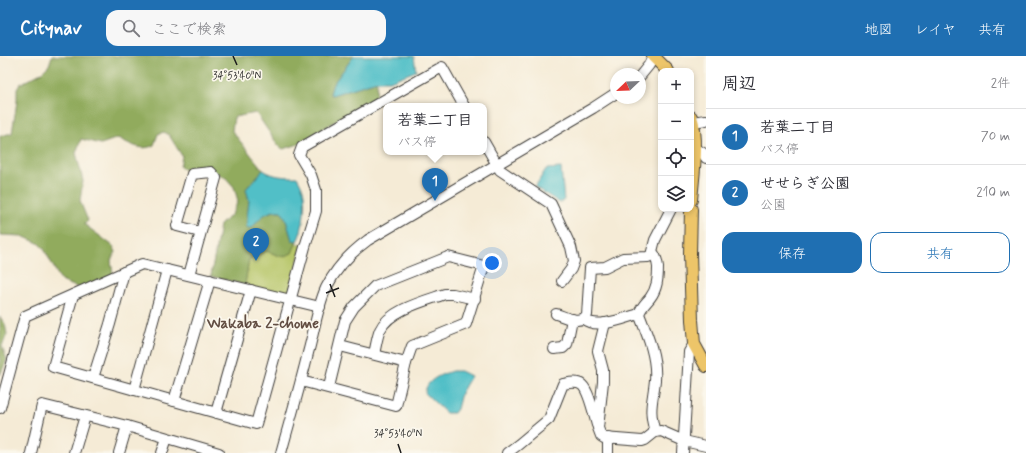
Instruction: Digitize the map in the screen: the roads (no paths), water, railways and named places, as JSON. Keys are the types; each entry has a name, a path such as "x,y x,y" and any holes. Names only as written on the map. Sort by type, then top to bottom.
{"main road":[{"path":"653,56 665,68"},
{"path":"693,176 695,148 694,139"},
{"path":"691,212 690,261 694,344 706,366"}],"street":[{"path":"646,69 653,56"},
{"path":"73,295 53,366 256,424 316,211 316,190 311,175 299,156 302,147 442,68 462,103"},
{"path":"283,453 320,307 326,288 341,264 358,247 368,240 610,97"},
{"path":"694,120 706,120"},
{"path":"487,147 500,170 551,204 571,247 574,261 571,269 562,281"},
{"path":"695,148 703,153 706,158"},
{"path":"189,275 216,178 211,172 192,174 177,226 200,232"},
{"path":"572,265 590,268 605,267 623,258 648,257 653,253 655,240 669,212"},
{"path":"653,253 656,256 658,267 656,286 639,314 650,344 655,366 656,379 651,407 651,419 655,432"},
{"path":"301,381 329,387 396,406 406,363 412,346 466,324 484,266 448,256 375,286 354,306 345,321 329,387"},
{"path":"0,408 25,316 142,264 320,307"},
{"path":"584,319 587,315 590,268"},
{"path":"134,390 167,270"},
{"path":"93,378 124,272"},
{"path":"174,401 210,280"},
{"path":"216,413 251,290"},
{"path":"374,354 379,331 394,314 445,294 475,299"},
{"path":"556,314 572,319 584,319 588,322 605,323 639,314"},
{"path":"554,349 563,348 567,344 572,319"},
{"path":"598,428 603,370 598,352 605,323"},
{"path":"683,453 689,352 694,344"},
{"path":"340,346 406,363"},
{"path":"506,453 521,449 549,419 563,384 576,383 582,385 587,392 598,428 602,436 608,438 642,441 655,432 661,431 684,440 706,446"},
{"path":"31,453 42,405 127,426 207,451 219,453"},
{"path":"74,453 84,416"},
{"path":"119,453 127,426"},
{"path":"162,453 167,438"},
{"path":"608,438 608,453"}],"water":[{"path":"354,56 414,56 416,71 390,81 377,81 332,95 330,94 333,84"},
{"path":"561,168 564,200 560,203 535,187 546,169"},
{"path":"263,170 284,177 297,177 300,183 305,199 301,231 297,241 292,240 285,217 281,211 272,211 264,215 252,228 246,227 249,200 246,189"},
{"path":"452,371 461,371 471,376 461,393 457,409 454,413 446,413 425,393 426,388 431,381 438,376"}],"place":[{"name":"若葉二丁目","path":"435,201"},
{"name":"せせらぎ公園","path":"256,261"}],"district":[{"name":"Wakaba 2-chome","path":"263,323"}]}
